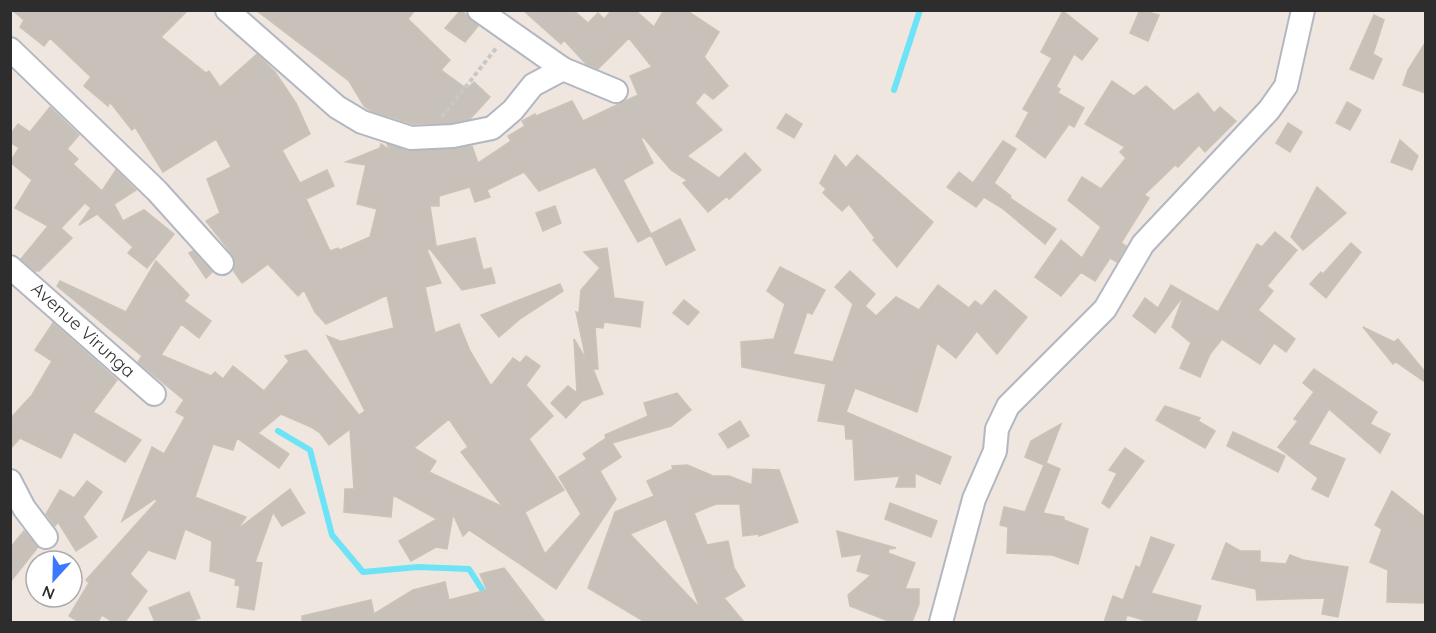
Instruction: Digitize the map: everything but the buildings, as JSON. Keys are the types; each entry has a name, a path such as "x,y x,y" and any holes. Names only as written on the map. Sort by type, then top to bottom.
{"street":[{"path":"227,10 315,91 362,122 391,134 425,139 492,128 502,121 533,85 563,69"},
{"path":"479,10 508,33 563,69 616,91"},
{"path":"941,622 974,499 995,451 997,429 1008,406 1105,309 1143,244 1269,110 1286,86 1303,10"},
{"path":"10,49 157,191 222,263"},
{"name":"Avenue Virunga","path":"10,267 154,394"},
{"path":"10,481 24,508 46,537"}],"path":[{"path":"425,139 508,33"}],"waterway":[{"path":"894,90 920,10"},
{"path":"278,431 310,450 332,535 363,572 418,567 469,569 487,597"}]}
